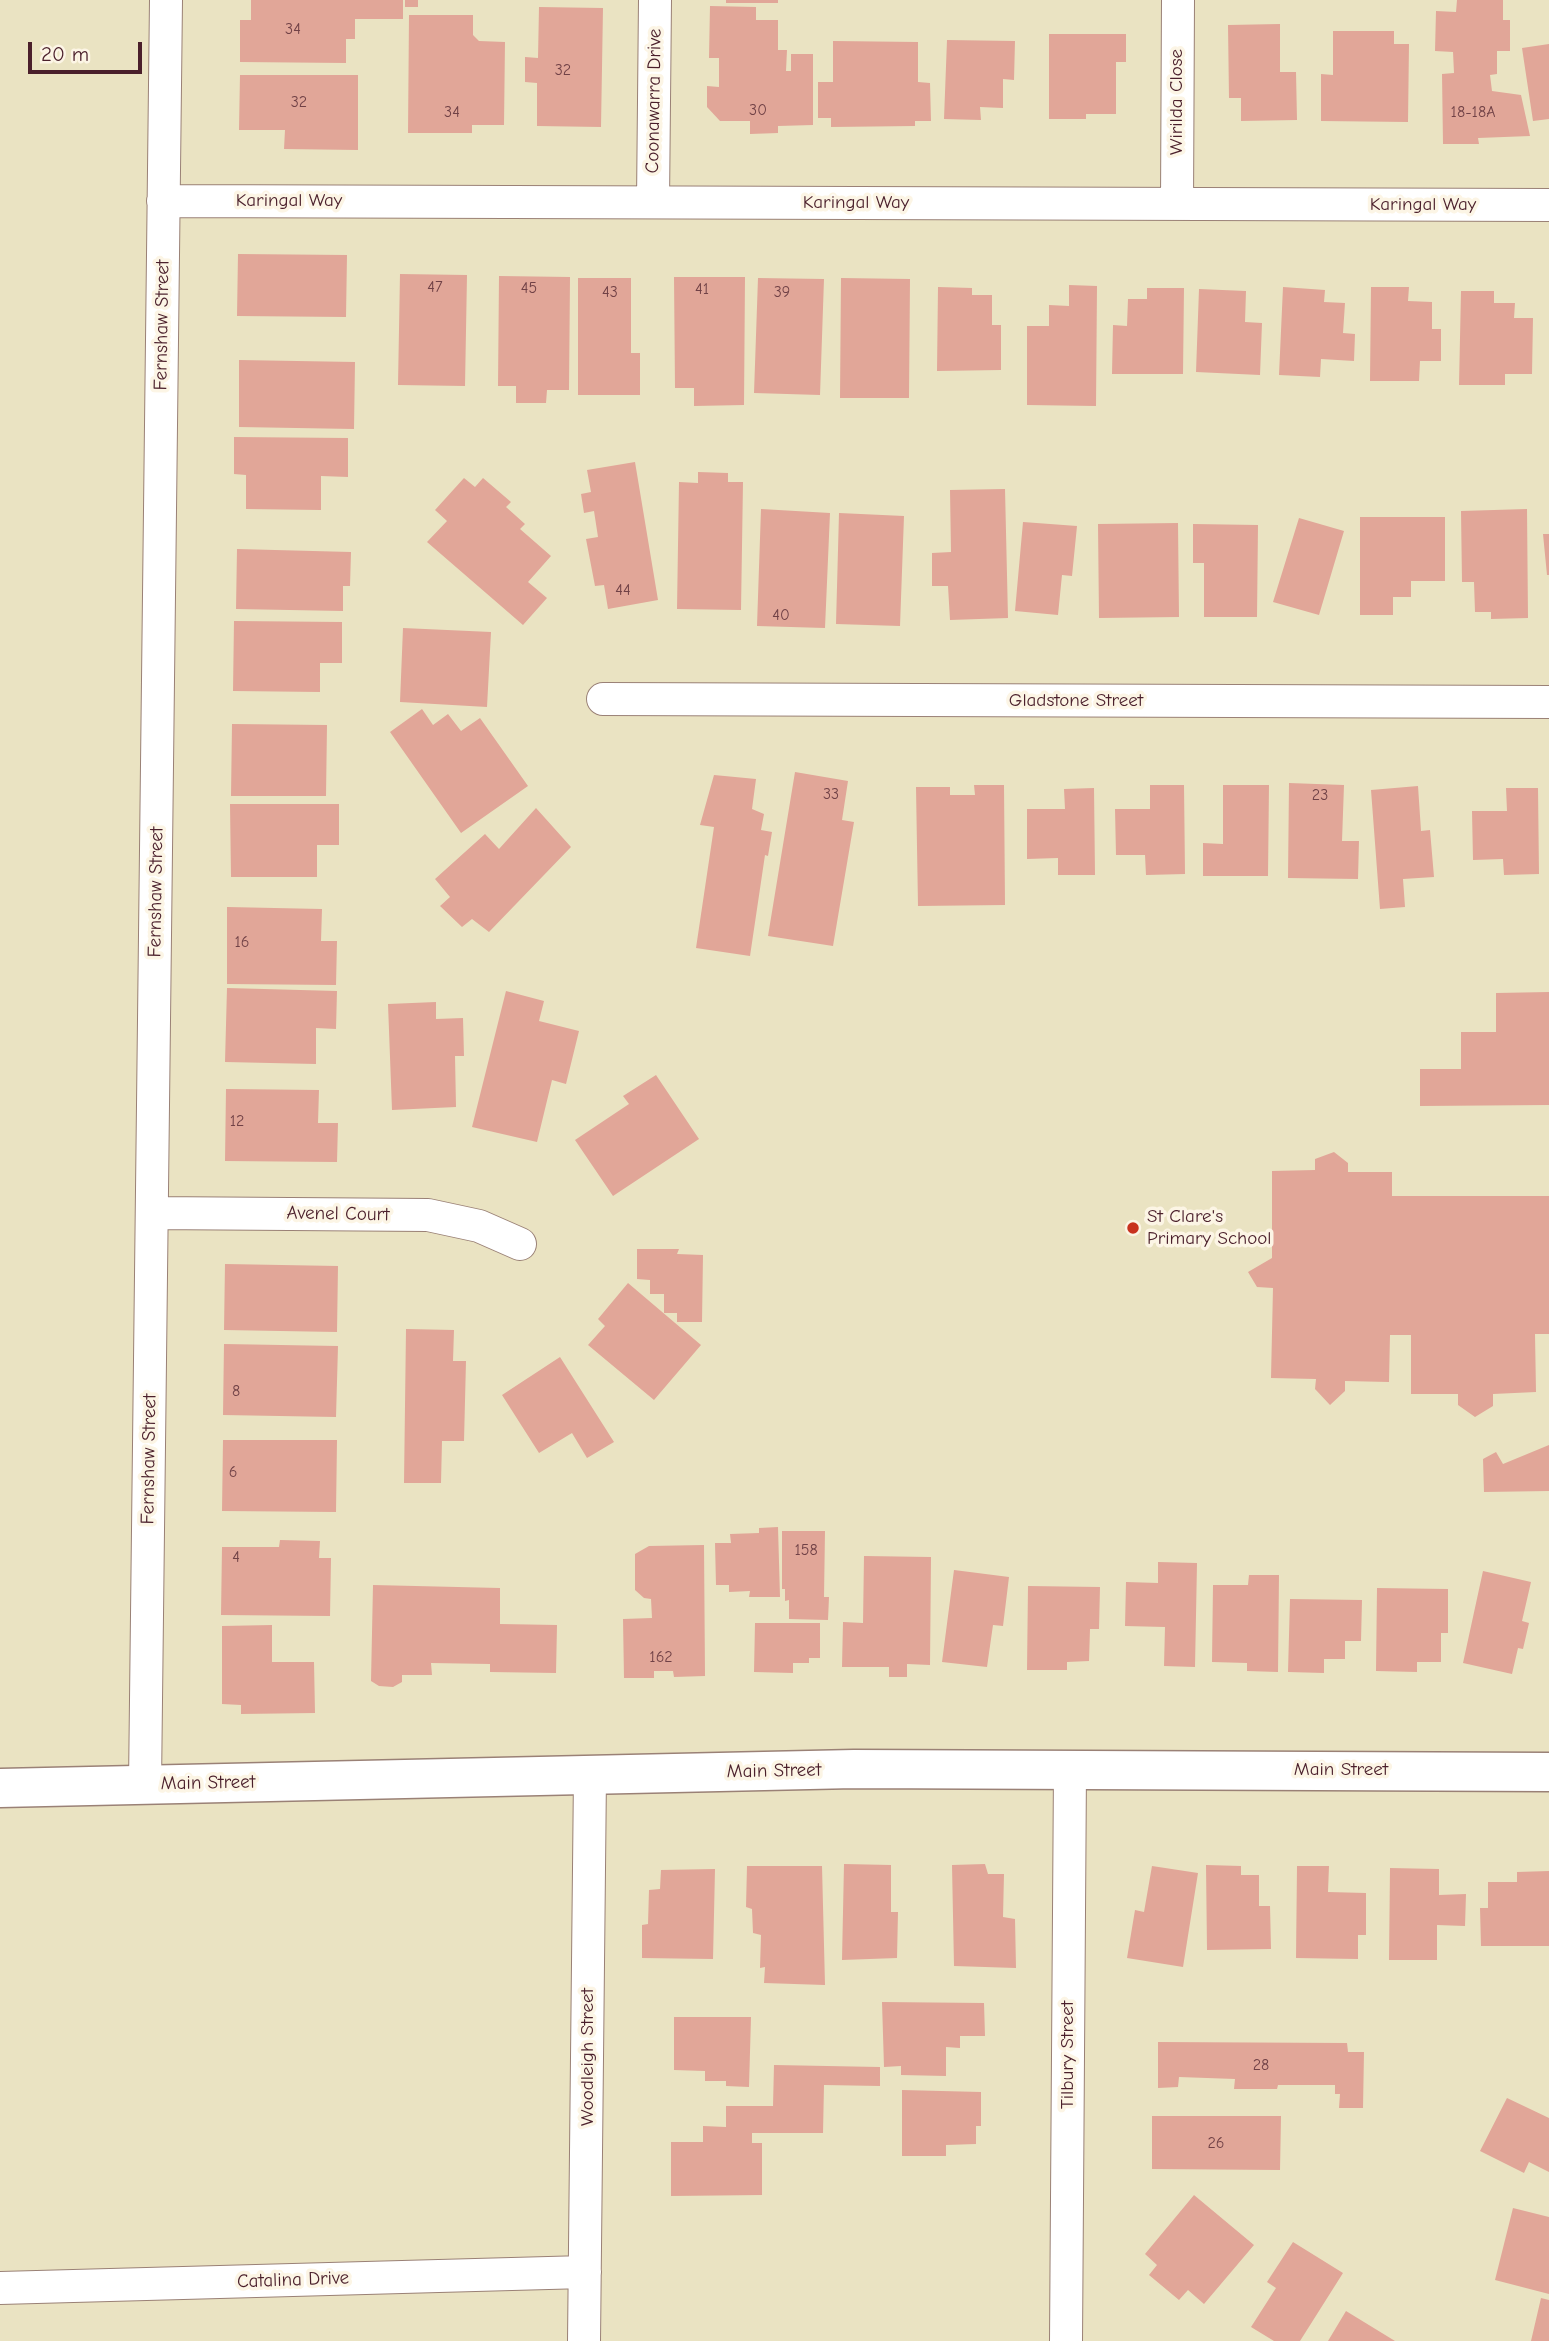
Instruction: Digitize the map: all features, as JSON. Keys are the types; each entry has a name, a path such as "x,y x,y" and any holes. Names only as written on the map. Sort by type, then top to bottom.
{"street":[{"name":"Fernshaw Street","path":"145,1784 166,0"},
{"name":"Coonawarra Drive","path":"653,202 655,0"},
{"name":"Wirilda Close","path":"1177,204 1178,0"},
{"name":"Karingal Way","path":"163,201 1549,205"},
{"name":"Gladstone Street","path":"603,699 1549,702"},
{"name":"Avenel Court","path":"152,1213 429,1215 479,1226 520,1244"},
{"name":"Main Street","path":"0,1788 854,1769 1549,1772"},
{"name":"Tilbury Street","path":"1066,2341 1070,1769"},
{"name":"Woodleigh Street","path":"584,2341 590,1774"},
{"name":"Catalina Drive","path":"0,2288 585,2272"}],"building":[{"path":"251,0 403,0 403,19 355,19 355,39 346,39 346,63 240,62 240,20 251,20"},
{"path":"405,0 418,0 418,7 405,7"},
{"path":"726,0 778,0 778,3 726,3"},
{"path":"1457,0 1503,0 1503,20 1510,20 1510,51 1497,51 1497,74 1490,75 1492,91 1521,95 1530,136 1478,138 1479,144 1443,144 1442,74 1454,73 1453,52 1435,51 1436,11 1456,12"},
{"path":"710,6 756,7 756,20 778,20 778,50 787,50 786,71 791,71 791,54 813,54 813,125 778,126 778,133 750,134 750,121 720,121 707,107 707,86 719,87 719,58 709,58"},
{"path":"539,7 603,8 601,127 537,126 537,83 525,82 525,57 538,58"},
{"path":"409,15 473,15 473,35 479,41 505,42 504,125 472,125 472,133 408,133"},
{"path":"1280,24 1280,72 1296,72 1297,120 1241,121 1241,98 1229,98 1228,25"},
{"path":"1333,31 1394,31 1394,44 1409,44 1408,122 1321,121 1321,74 1333,75"},
{"path":"1049,34 1126,34 1126,62 1116,62 1116,114 1086,114 1086,119 1049,119"},
{"path":"947,40 1015,41 1014,80 1003,79 1003,108 980,107 981,120 944,119"},
{"path":"833,41 918,42 918,82 930,83 931,121 915,121 915,126 831,127 831,118 818,118 818,82 833,82"},
{"path":"1549,44 1549,119 1533,121 1522,48"},
{"path":"240,75 358,75 358,150 284,149 285,130 239,130"},
{"path":"238,254 347,255 346,317 237,316"},
{"path":"400,274 467,275 465,386 398,385"},
{"path":"499,276 570,277 569,390 547,390 546,403 516,403 516,386 498,386"},
{"path":"674,277 745,277 744,405 694,406 694,388 675,388"},
{"path":"578,278 631,278 631,353 640,353 640,395 578,395"},
{"path":"758,278 824,279 820,395 754,393"},
{"path":"841,278 910,279 909,398 840,398"},
{"path":"1069,285 1097,286 1096,406 1027,405 1027,326 1049,326 1049,305 1069,306"},
{"path":"938,287 972,288 972,295 992,295 992,325 1001,325 1001,370 937,371"},
{"path":"1283,287 1325,290 1324,302 1345,303 1343,333 1355,334 1354,361 1321,359 1320,377 1279,375"},
{"path":"1371,287 1409,287 1408,301 1432,302 1432,329 1441,329 1441,361 1420,361 1419,381 1370,381"},
{"path":"1147,288 1184,288 1183,374 1112,374 1113,325 1127,326 1128,299 1147,299"},
{"path":"1199,289 1246,291 1245,322 1262,323 1260,375 1196,372"},
{"path":"1461,291 1494,291 1494,303 1515,303 1514,318 1533,318 1532,374 1505,374 1505,385 1459,385"},
{"path":"239,360 355,362 354,429 239,427"},
{"path":"234,437 348,438 348,477 321,476 321,510 246,509 246,475 234,474"},
{"path":"635,462 658,600 608,609 604,585 595,586 586,539 598,537 594,511 584,513 581,494 591,492 587,470"},
{"path":"698,472 728,473 728,482 743,482 741,610 677,609 679,482 698,483"},
{"path":"464,478 475,487 483,478 511,502 506,507 525,524 520,529 551,556 528,582 547,598 523,625 427,542 447,521 435,510"},
{"path":"1005,489 1008,618 950,620 948,586 932,586 932,553 951,552 950,490"},
{"path":"761,509 830,513 825,628 757,626"},
{"path":"1527,509 1528,618 1491,619 1491,612 1475,612 1474,582 1462,582 1461,511"},
{"path":"839,513 904,516 900,626 836,624"},
{"path":"1360,517 1445,517 1445,581 1411,581 1411,597 1393,597 1393,615 1360,615"},
{"path":"1299,518 1344,531 1319,615 1273,602"},
{"path":"1023,522 1077,526 1072,576 1062,575 1058,615 1015,611"},
{"path":"1178,523 1179,617 1099,618 1098,524"},
{"path":"1193,524 1258,525 1257,617 1204,617 1204,563 1193,563"},
{"path":"1543,534 1549,534 1549,575 1547,575"},
{"path":"237,549 351,552 350,586 343,586 343,611 236,609"},
{"path":"234,621 342,622 342,663 320,663 320,692 233,691"},
{"path":"403,628 491,632 487,707 400,702"},
{"path":"422,709 433,725 448,714 461,731 480,718 528,786 461,833 390,732"},
{"path":"232,724 327,725 326,796 231,796"},
{"path":"795,772 848,781 842,820 854,822 833,946 768,936"},
{"path":"714,775 756,779 752,809 764,814 761,830 772,832 768,856 765,855 750,956 696,948 714,827 700,825"},
{"path":"1289,783 1344,785 1342,841 1359,841 1358,879 1288,878"},
{"path":"974,785 1004,785 1005,905 918,906 916,787 950,787 950,795 975,795"},
{"path":"1150,785 1184,785 1185,874 1146,875 1145,855 1116,855 1115,809 1150,809"},
{"path":"1223,785 1269,785 1268,876 1203,876 1203,843 1223,844"},
{"path":"1418,786 1421,831 1430,830 1434,877 1403,879 1405,907 1380,909 1371,790"},
{"path":"1094,788 1095,875 1058,875 1058,858 1027,859 1027,809 1065,809 1064,789"},
{"path":"1506,788 1538,788 1539,874 1504,875 1503,859 1473,860 1472,811 1507,811"},
{"path":"230,804 339,804 339,845 317,845 317,877 231,877"},
{"path":"536,808 571,847 489,932 472,919 462,927 440,906 450,897 435,879 485,834 499,849"},
{"path":"227,907 322,909 321,941 337,941 336,985 227,984"},
{"path":"227,988 337,991 336,1029 316,1028 316,1064 225,1062"},
{"path":"506,991 544,1001 539,1021 579,1031 566,1084 552,1080 537,1142 472,1127"},
{"path":"1549,992 1549,1105 1420,1106 1420,1069 1461,1069 1461,1032 1496,1032 1496,993"},
{"path":"436,1002 436,1019 463,1018 464,1056 455,1056 456,1107 392,1110 388,1004"},
{"path":"656,1075 699,1139 613,1196 575,1140 629,1104 623,1096"},
{"path":"226,1089 319,1090 318,1123 338,1123 337,1162 225,1161"},
{"path":"1334,1152 1348,1163 1348,1172 1392,1172 1392,1196 1549,1196 1549,1334 1535,1334 1536,1392 1493,1394 1493,1406 1475,1417 1458,1405 1458,1394 1411,1394 1411,1335 1390,1335 1389,1382 1345,1381 1345,1391 1330,1405 1315,1389 1316,1379 1271,1378 1273,1288 1257,1287 1248,1272 1272,1258 1272,1171 1315,1170 1315,1159"},
{"path":"637,1249 679,1249 677,1254 703,1255 702,1322 677,1322 677,1313 664,1313 664,1294 650,1294 650,1280 637,1279"},
{"path":"225,1264 338,1266 337,1332 224,1330"},
{"path":"628,1283 701,1345 654,1400 588,1345 605,1326 598,1319"},
{"path":"406,1329 454,1330 453,1361 466,1361 464,1441 442,1441 441,1483 404,1483"},
{"path":"224,1344 338,1346 336,1417 223,1415"},
{"path":"560,1357 614,1442 587,1458 572,1433 539,1453 502,1395"},
{"path":"223,1440 337,1440 336,1512 222,1511"},
{"path":"1549,1445 1549,1491 1484,1492 1483,1459 1496,1452 1503,1464"},
{"path":"778,1527 780,1597 749,1597 750,1591 729,1592 729,1585 716,1585 715,1543 731,1543 730,1534 759,1533 759,1528"},
{"path":"782,1531 825,1531 824,1597 829,1597 828,1620 789,1619 789,1600 785,1601 785,1589 782,1589"},
{"path":"280,1540 320,1541 319,1558 331,1558 330,1616 221,1615 222,1547 279,1547"},
{"path":"704,1545 705,1676 674,1677 673,1671 654,1671 654,1678 624,1678 623,1619 652,1618 651,1599 644,1598 635,1590 635,1554 649,1546"},
{"path":"864,1556 931,1557 930,1665 907,1664 907,1677 889,1677 889,1667 842,1667 843,1622 863,1623"},
{"path":"1158,1562 1197,1563 1195,1667 1164,1666 1165,1627 1125,1626 1126,1582 1158,1583"},
{"path":"954,1570 1009,1577 1003,1626 993,1625 987,1667 942,1662"},
{"path":"1483,1571 1531,1582 1522,1621 1529,1623 1523,1649 1518,1648 1512,1674 1463,1663"},
{"path":"1249,1575 1279,1575 1278,1672 1247,1671 1247,1663 1212,1662 1213,1585 1248,1585"},
{"path":"373,1585 500,1588 500,1624 557,1625 556,1673 490,1672 490,1664 431,1663 432,1675 402,1675 402,1682 393,1687 379,1686 371,1681"},
{"path":"1028,1586 1100,1587 1099,1629 1090,1629 1089,1661 1067,1662 1067,1670 1027,1670"},
{"path":"1377,1588 1448,1589 1448,1633 1441,1633 1441,1662 1417,1662 1417,1672 1376,1671"},
{"path":"1290,1599 1362,1600 1361,1641 1345,1641 1345,1659 1324,1659 1324,1673 1288,1672"},
{"path":"755,1623 820,1623 820,1658 809,1658 809,1663 793,1663 793,1673 754,1672"},
{"path":"272,1625 272,1662 314,1662 315,1713 241,1714 241,1705 222,1704 222,1626"},
{"path":"844,1864 891,1865 891,1912 898,1912 897,1958 842,1960"},
{"path":"985,1864 988,1874 1004,1874 1003,1917 1015,1919 1016,1968 954,1966 952,1865"},
{"path":"1206,1865 1241,1866 1241,1875 1259,1875 1259,1906 1270,1906 1271,1949 1207,1950"},
{"path":"747,1866 822,1866 825,1985 764,1983 765,1967 760,1968 761,1935 753,1933 752,1909 746,1907"},
{"path":"1152,1866 1198,1873 1183,1967 1127,1958 1135,1910 1144,1912"},
{"path":"1297,1866 1329,1866 1328,1892 1366,1893 1366,1935 1358,1935 1358,1959 1296,1958"},
{"path":"1390,1868 1439,1869 1439,1895 1466,1894 1465,1926 1437,1925 1437,1960 1389,1960"},
{"path":"715,1869 713,1959 642,1958 642,1925 648,1924 649,1890 660,1889 661,1870"},
{"path":"1549,1871 1549,1946 1481,1946 1480,1908 1488,1908 1488,1882 1517,1882 1517,1872"},
{"path":"882,2002 984,2003 985,2036 960,2036 960,2048 946,2047 946,2076 901,2075 901,2066 884,2067"},
{"path":"674,2017 751,2017 749,2087 726,2086 726,2081 705,2081 705,2071 674,2070"},
{"path":"1158,2042 1347,2043 1348,2052 1364,2052 1363,2108 1339,2108 1340,2094 1335,2094 1335,2085 1278,2085 1277,2089 1234,2089 1235,2079 1179,2077 1178,2087 1158,2088"},
{"path":"774,2065 880,2067 880,2086 824,2085 823,2133 752,2133 752,2143 762,2143 762,2195 671,2196 671,2142 703,2142 703,2126 726,2127 726,2106 773,2106"},
{"path":"902,2090 981,2092 981,2126 976,2126 976,2144 946,2145 946,2156 902,2156"},
{"path":"1507,2098 1549,2118 1549,2172 1529,2162 1524,2173 1480,2151"},
{"path":"1152,2116 1281,2116 1280,2170 1152,2169"},
{"path":"1194,2195 1254,2245 1204,2304 1188,2290 1179,2300 1149,2275 1157,2265 1145,2254"},
{"path":"1513,2208 1549,2217 1549,2294 1495,2280"},
{"path":"1293,2242 1343,2273 1300,2341 1274,2341 1251,2327 1276,2288 1267,2282"},
{"path":"1541,2298 1549,2300 1549,2341 1531,2341"},
{"path":"1346,2311 1395,2341 1328,2341"}],"place":[{"name":"St Clare's Primary School","path":"1133,1228"}]}
